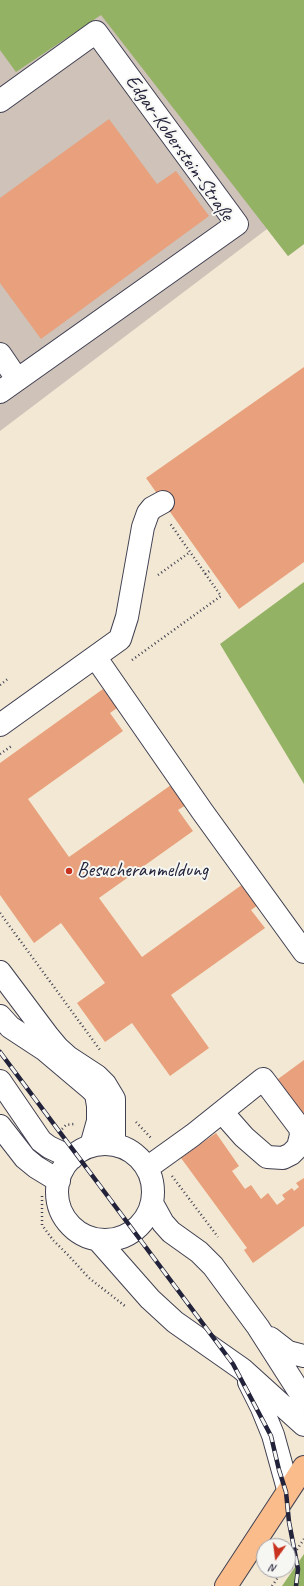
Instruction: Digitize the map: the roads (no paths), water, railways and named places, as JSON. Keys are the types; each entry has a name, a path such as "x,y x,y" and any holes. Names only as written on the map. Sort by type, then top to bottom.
{"main road":[{"path":"226,1586 288,1489 304,1467"}],"lane":[{"name":"Edgar-Koberstein-Straße","path":"0,101 96,32 237,224 0,392"},
{"path":"0,354 17,379"},
{"path":"0,725 96,658 120,639 123,633 143,527 148,513 160,504"},
{"path":"96,658 198,805 304,952"},
{"path":"0,972 58,1048 68,1057 97,1076 105,1084 114,1099 114,1145"},
{"path":"0,1016 10,1027 45,1050 96,1094 98,1121 91,1146"},
{"path":"0,1081 41,1141 49,1147 72,1158"},
{"path":"153,1163 139,1158 125,1148 114,1145 101,1144 91,1146 80,1151 64,1168 58,1181 57,1192 59,1205 68,1222 85,1236 98,1240 123,1237 133,1231 142,1223 148,1214 152,1203 154,1192 152,1179 153,1163 222,1112"},
{"path":"0,1126 25,1158 58,1181"},
{"path":"152,1203 163,1223 171,1232 199,1252 213,1266 258,1327 304,1399"},
{"path":"98,1240 150,1299 175,1322 242,1369 304,1425"},
{"path":"258,1327 282,1348 296,1355 304,1356"},
{"path":"242,1369 262,1408 273,1435 288,1489"}],"railway":[{"path":"0,1052 233,1364 271,1436 286,1492 289,1522 298,1569 296,1586"}],"place":[{"name":"Besucheranmeldung","path":"69,871"}]}
